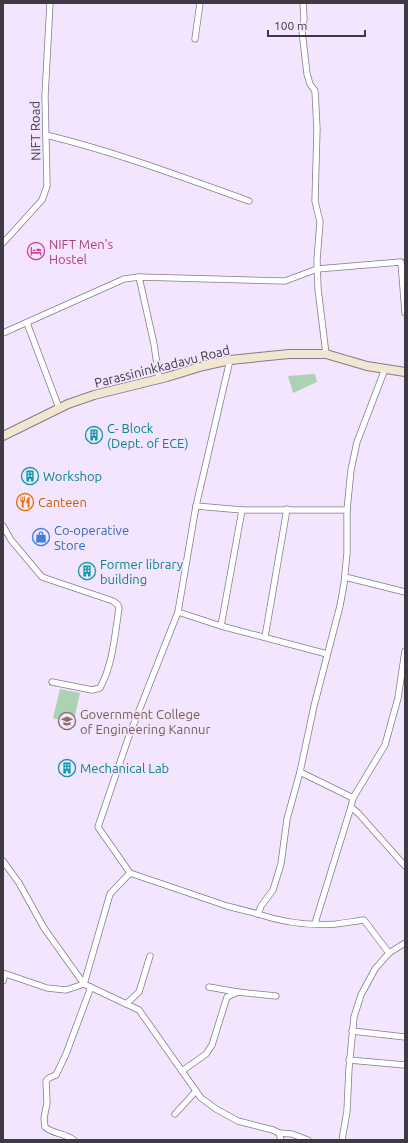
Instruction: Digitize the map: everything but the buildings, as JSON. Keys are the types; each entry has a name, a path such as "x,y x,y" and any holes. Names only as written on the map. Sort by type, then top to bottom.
{"main road":[{"name":"Parassininkkadavu Road","path":"3,436 59,408 94,395 230,360 289,354 326,354 342,359 405,372"}],"street":[{"name":"NIFT Road","path":"3,243 42,200 47,186 45,96 50,3"},
{"path":"195,39 200,3"},
{"path":"303,3 304,19 302,31 307,74 310,84 315,91 317,129 315,201 320,222 317,269 326,354"},
{"path":"46,135 76,142 147,164 250,202"},
{"path":"3,333 124,279 139,277 285,281 317,269 403,262 405,313"},
{"path":"139,277 154,344 159,379"},
{"path":"27,323 59,408"},
{"path":"230,360 196,506 178,612 129,736 98,828 130,873 227,906 272,919 335,924 364,920 389,953"},
{"path":"258,914 261,906 273,890 281,864 287,819 300,772 314,706 340,606 348,553 347,510 351,470 357,442 386,369"},
{"path":"196,506 242,510 347,510"},
{"path":"265,637 288,509"},
{"path":"221,626 242,510"},
{"path":"3,526 11,540 42,577 113,601 119,608 111,655 100,688 92,690 52,682"},
{"path":"345,576 405,592"},
{"path":"178,612 221,626 327,654"},
{"path":"314,923 353,798 385,745 398,698 405,651"},
{"path":"300,772 353,798"},
{"path":"351,807 405,866"},
{"path":"3,861 19,883 44,928 84,984 139,1010 201,1098 216,1109 238,1120 279,1133 292,1134 308,1140"},
{"path":"84,984 110,894 130,873"},
{"path":"342,1140 347,1111 352,1031 354,1017 361,995 375,969 389,953 405,943"},
{"path":"126,1004 139,992 150,956"},
{"path":"3,981 4,974 47,988 66,990 84,984"},
{"path":"74,1140 45,1127 44,1118 47,1103 46,1081 56,1075 63,1063 90,987"},
{"path":"209,987 276,996"},
{"path":"182,1071 206,1054 212,1045 227,997 238,992"},
{"path":"352,1031 405,1037"},
{"path":"349,1060 405,1064"},
{"path":"175,1114 196,1091"},
{"path":"279,1133 281,1140"}],"green space":[{"path":"315,374 317,382 293,393 288,376"},
{"path":"60,689 80,693 73,724 53,718"}],"place":[{"name":"NIFT Men's Hostel","path":"36,251"},
{"name":"C- Block (Dept. of ECE)","path":"94,435"},
{"name":"Workshop","path":"30,476"},
{"name":"Canteen","path":"25,502"},
{"name":"Co-operative Store","path":"41,537"},
{"name":"Former library building","path":"87,571"},
{"name":"Government College of Engineering Kannur","path":"67,721"},
{"name":"Mechanical Lab","path":"67,768"}]}
